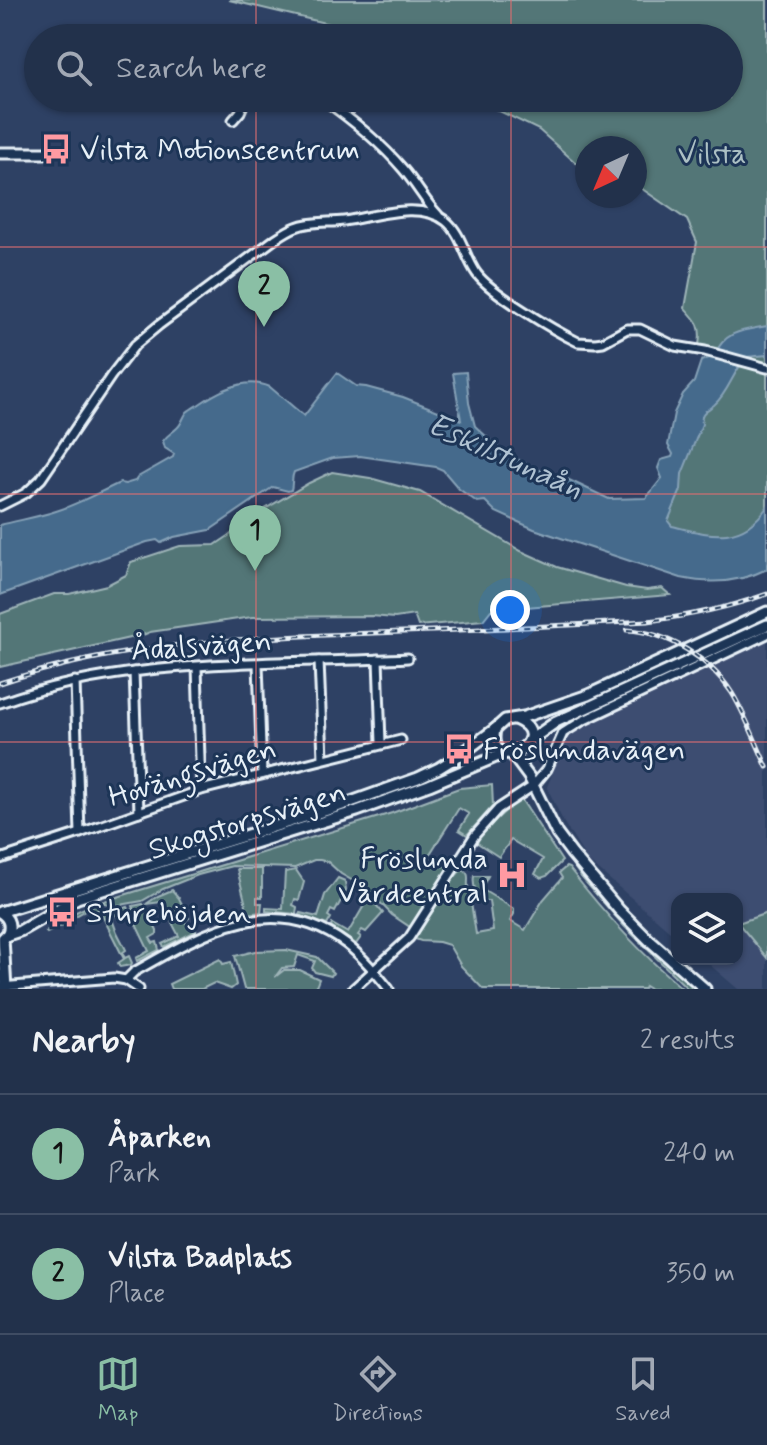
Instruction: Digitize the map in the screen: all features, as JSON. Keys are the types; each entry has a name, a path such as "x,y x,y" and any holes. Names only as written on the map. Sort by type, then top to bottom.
{"main road":[{"path":"0,153 45,153"},
{"path":"705,989 649,940 589,875 557,834 531,781 508,753 496,744 495,729 505,720 588,695 767,612"},
{"path":"508,753 520,752 556,722 767,625"},
{"path":"515,719 529,733 527,744 531,781"},
{"name":"Skogstorpsvägen","path":"0,912 374,794 439,768 495,729"},
{"name":"Skogstorpsvägen","path":"3,938 77,898 357,811 508,753"},
{"path":"0,912 9,924 9,931 3,938 4,987"}],"street":[{"path":"233,120 240,112"},
{"path":"339,112 391,155 439,217"},
{"path":"0,506 26,493 41,479 119,366 147,334 275,239 305,224 419,211 439,217 455,232 470,263 487,285 570,338 586,344 595,343 633,328 675,346 712,352 767,368"},
{"path":"353,989 409,938 482,826 547,769 563,733 767,634"},
{"name":"Ådalsvägen","path":"0,703 75,681 134,672 408,658"},
{"path":"378,659 381,743"},
{"path":"319,661 323,758"},
{"path":"258,664 262,774"},
{"path":"197,667 201,790"},
{"path":"134,672 139,812"},
{"path":"75,681 80,833"},
{"name":"Hovängsvägen","path":"0,859 201,790 401,740"},
{"path":"126,980 134,972 231,923 282,919 315,927 344,943 389,989"},
{"path":"4,987 99,978 126,980 139,989"}],"shaded area":[{"path":"767,639 767,913 743,921 743,893 671,893 671,932 587,860 547,787 569,733"},
{"path":"743,929 767,958 767,989 738,989 710,965 743,965"}],"green space":[{"name":"Vilsta","path":"229,0 767,0 767,528 693,558 656,509 689,423 734,351 699,345 698,325 685,308 697,242 687,220 647,192 647,136 575,136 575,162 539,130 501,112 743,112 743,24 329,24"},
{"path":"332,472 370,478 420,492 521,551 557,567 626,587 647,590 662,588 670,595 491,610 483,620 418,626 414,615 395,618 252,617 150,632 0,667 0,614 54,594 69,594 107,585 126,575 131,562 180,546 215,545 245,521"},
{"path":"492,785 493,806 467,835 459,830 469,814 459,808 428,857 443,867 447,862 450,864 410,927 392,915 367,889 341,874 328,862 320,860 295,868 232,866 198,875 142,901 115,906 101,902 392,813 459,788"},
{"path":"521,799 562,861 541,878 535,874 543,859 511,840 499,857 476,842"},
{"path":"572,864 641,942 699,989 688,989 624,926"},
{"path":"566,867 637,946 683,989 650,989 645,986 644,989 483,989 461,966 449,945 415,939 462,869 468,875 469,890 477,902 471,903 476,934 493,931 489,901 483,901 477,892 474,876 488,876 481,889 514,909 510,921 525,930 543,900 562,878 559,873"},
{"path":"237,869 262,869 262,897 257,897 257,903 262,903 261,912 233,916 232,913 247,909"},
{"path":"296,870 304,882 299,900 295,899 293,905 297,907 296,914 266,911 266,908 283,909 285,872"},
{"path":"338,878 345,881 346,891 335,912 331,910 327,925 299,915 318,917 325,895"},
{"path":"172,890 189,918 185,921 196,931 164,947 162,944 179,936 161,902 146,904"},
{"path":"369,897 383,913 366,932 362,930 356,944 331,927 332,924 348,933"},
{"path":"143,904 157,931 150,938 153,943 157,942 159,950 137,961 136,958 149,951 132,916 119,919 113,911 128,907 130,911 134,909 133,906"},
{"path":"94,905 110,914 126,950 122,953 125,958 129,956 131,965 120,967 118,963 124,959 99,909 93,912 90,908 67,921 69,926 46,932 75,912"},
{"path":"767,913 767,958 743,929 743,921"},
{"path":"286,950 317,957 333,973 331,976 315,972 312,968 315,961 298,955 294,967 282,968 275,977 284,970 300,970 319,979 316,987 319,989 244,989 235,956 255,951"},
{"path":"220,959 223,964 231,962 236,985 231,989 214,983 202,989 171,989 169,984"}],"water":[{"name":"Eskilstunaån","path":"767,326 767,355 747,357 719,400 703,415 682,474 681,490 668,521 672,526 724,534 747,527 767,507 767,569 756,574 724,581 681,578 534,529 496,512 485,501 477,502 459,489 443,470 436,467 360,456 333,458 294,472 291,490 273,487 210,530 174,537 161,543 157,540 147,542 0,595 0,525 56,511 120,483 135,481 173,457 174,454 165,448 163,441 179,426 187,412 214,395 242,384 270,387 304,416 337,373 356,386 403,397 461,420 453,373 466,372 475,426 501,450 609,499 646,498 662,478 658,468 661,460 672,457 668,445 674,413 683,394 694,382 701,361 714,356 723,341 735,333"}],"railway":[{"path":"0,683 93,659 185,644 648,621 708,611 767,594"},
{"path":"627,630 672,642 712,669 732,693 767,767"}],"place":[{"name":"Vilsta Motionscentrum","path":"56,149"},
{"name":"Vilsta Badplats","path":"264,327"},
{"name":"Åparken","path":"255,571"},
{"name":"Fröslundavägen","path":"459,749"},
{"name":"Fröslunda Vårdcentral","path":"512,875"},
{"name":"Sturehöjden","path":"62,912"}]}
